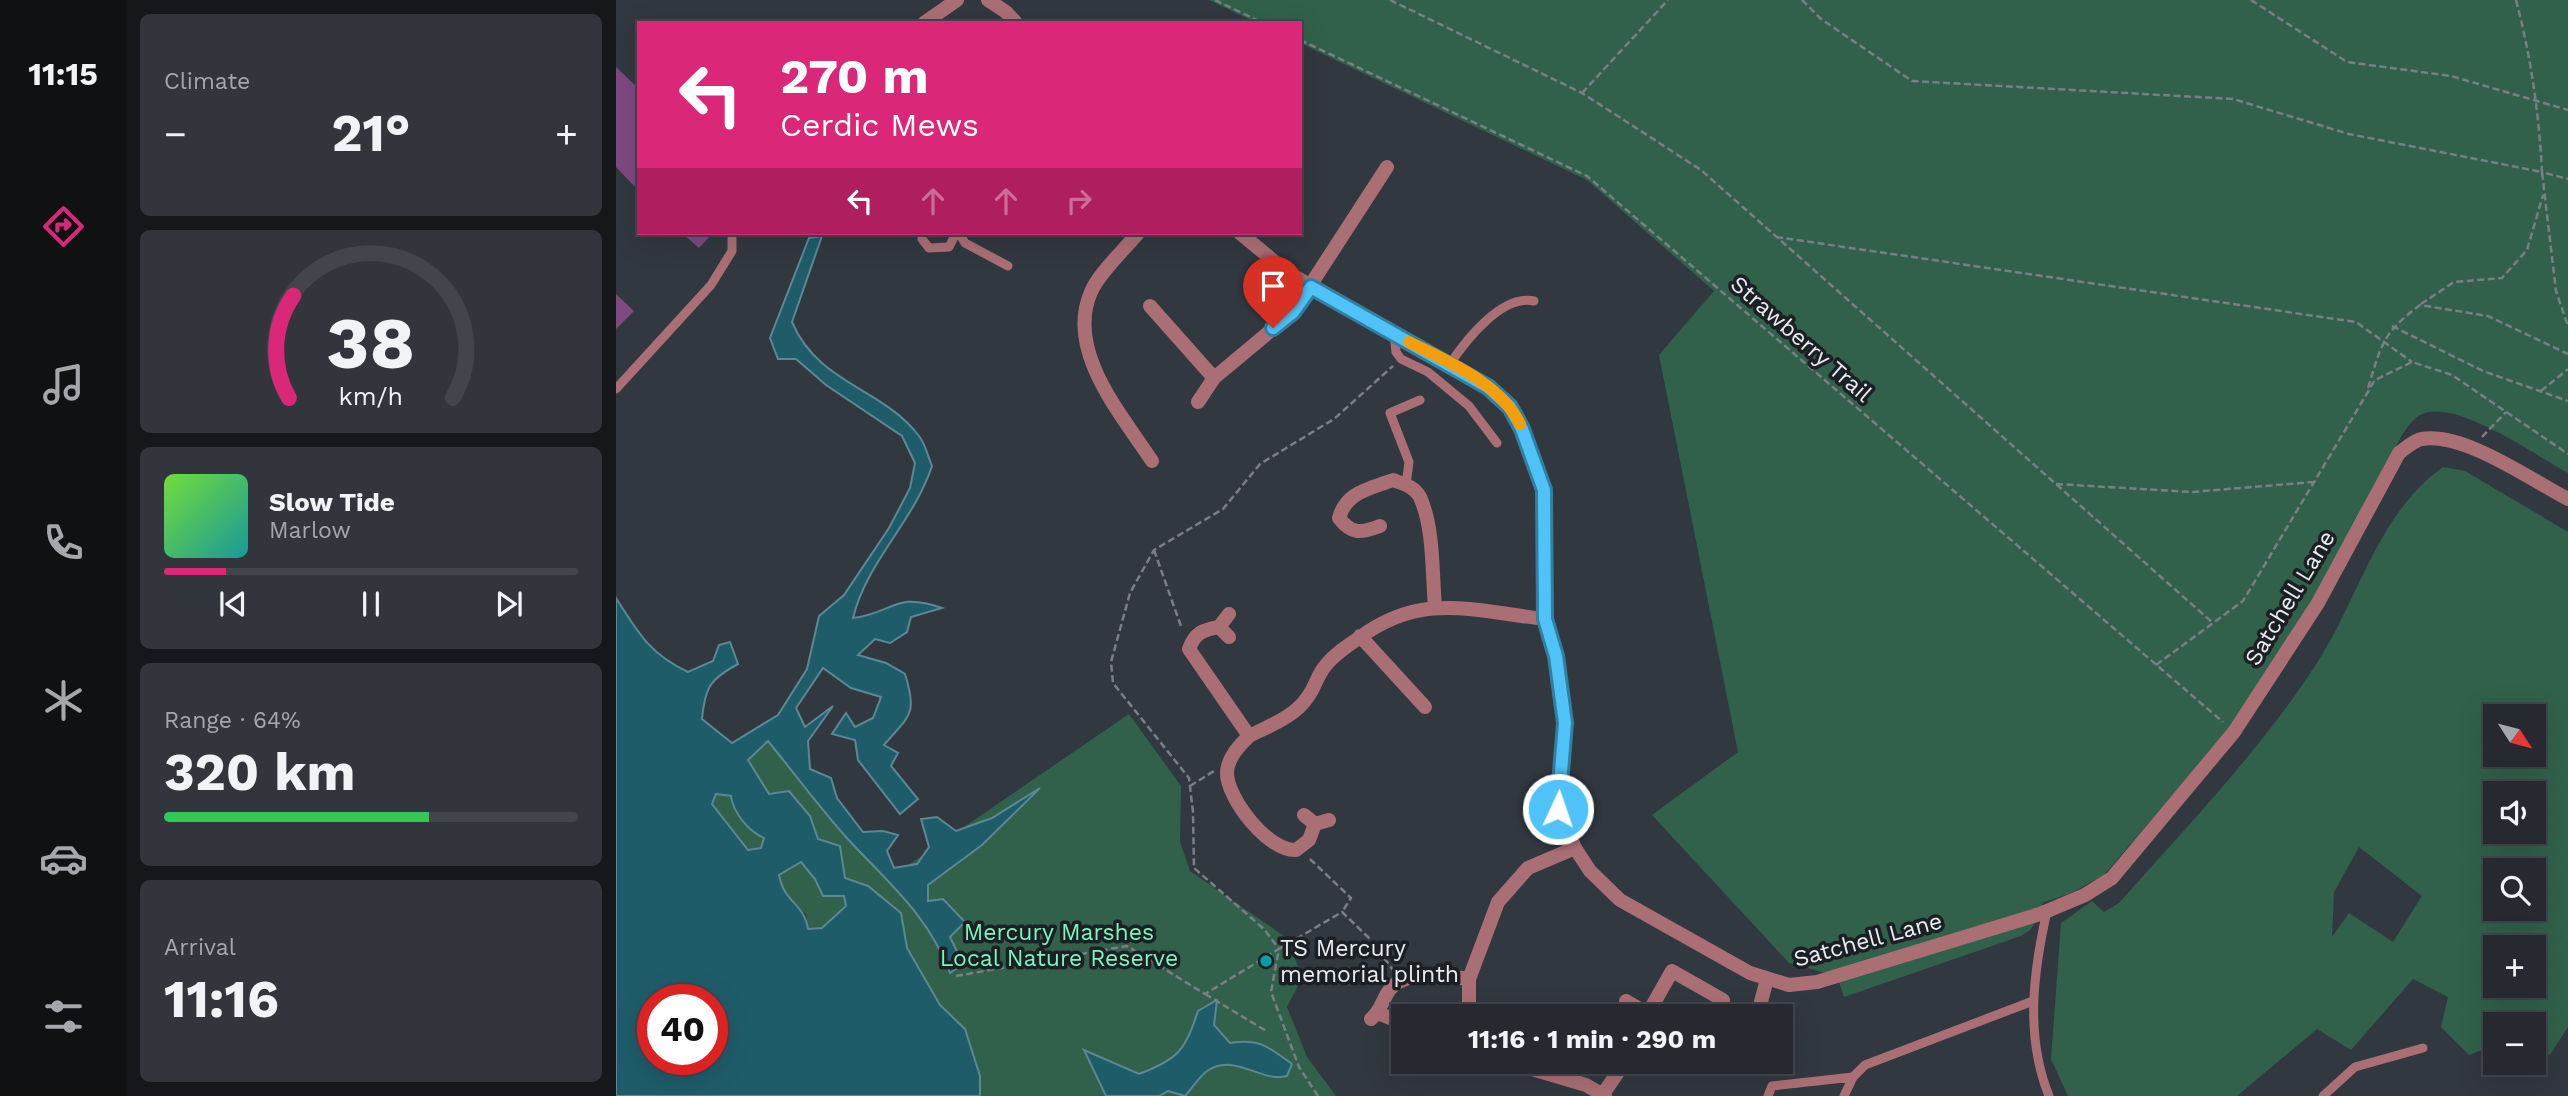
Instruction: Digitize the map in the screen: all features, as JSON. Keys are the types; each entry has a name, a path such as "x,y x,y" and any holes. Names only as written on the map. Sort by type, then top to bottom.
{"street":[{"path":"927,21 957,0"},
{"path":"988,0 1014,21"},
{"path":"1199,401 1214,378 1293,312 1387,167"},
{"path":"1136,235 1091,291 1084,324 1092,365 1152,461"},
{"name":"Satchell Lane","path":"1242,235 1287,272 1450,364 1504,400 1522,429 1544,490 1545,619 1556,656 1565,723 1558,809 1575,848 1590,872 1620,900 1767,979 1789,985 1817,982 2047,911 2097,889 2120,871 2234,732 2318,603 2399,453 2419,439 2440,438 2471,448 2568,499"},
{"path":"1150,306 1214,378"},
{"path":"1380,526 1362,533 1348,530 1339,518 1343,504 1354,495 1393,480 1406,485 1419,497 1427,529 1435,607"},
{"path":"1316,820 1309,840 1300,849 1280,848 1243,810 1231,793 1227,771 1236,750 1249,736 1291,715 1307,699 1324,667 1378,623 1405,611 1435,607 1545,619"},
{"path":"1229,614 1224,632 1203,629 1193,637 1189,649 1249,736"},
{"path":"1360,636 1425,707"},
{"path":"1469,1004 1469,979 1499,902 1528,869 1575,848"},
{"path":"1653,1004 1672,971 1723,1000"},
{"path":"1391,1019 1375,1016 1391,988 1400,982 1450,976 1469,979"},
{"path":"1760,1004 1767,979"},
{"path":"1626,1001 1630,1004"},
{"path":"1551,1074 1586,1084 1604,1095 1618,1074"}],"lane":[{"path":"616,389 711,285 732,251 732,235"},
{"path":"922,235 929,248 940,249 949,247 957,235"},
{"path":"959,235 965,243 1008,266"},
{"path":"1450,364 1477,329 1507,305 1525,299 1534,301"},
{"path":"1394,334 1396,352 1401,359 1427,372 1469,406 1497,443"},
{"path":"1406,485 1409,462 1390,413 1420,400"},
{"path":"2047,911 2036,956 2033,1000 2035,1046 2049,1096"},
{"path":"1844,1096 1853,1076 1865,1065 2033,1000"},
{"path":"2323,1096 2355,1067 2423,1048"},
{"path":"1768,1096 1772,1086 1853,1076"}],"path":[{"path":"1215,0 1259,21"},
{"path":"1390,0 1582,93 1701,170 2213,623"},
{"path":"1582,93 1668,0"},
{"path":"1802,0 1821,19 1912,81 2232,99 2349,134 2568,179"},
{"path":"2251,0 2347,62 2451,76 2568,110"},
{"path":"2516,0 2537,101 2556,291 2568,326"},
{"name":"Strawberry Trail","path":"1302,41 1587,176 2234,732"},
{"path":"2366,395 2382,341 2392,326 2454,282 2502,278 2527,250 2544,192"},
{"path":"1776,237 2356,322 2412,362 2452,375 2568,454"},
{"path":"2420,305 2488,316 2568,354"},
{"path":"2392,326 2483,371 2568,401"},
{"path":"2156,665 2243,601 2375,380 2412,362"},
{"path":"2541,391 2568,369"},
{"path":"2471,448 2507,412"},
{"path":"2054,483 2192,492 2314,482"},
{"path":"1154,550 1189,649"},
{"path":"1190,786 1231,760"},
{"path":"1205,994 1342,912 1351,898 1300,849"},
{"path":"1342,912 1369,938 1400,982"},
{"path":"956,976 1127,946 1268,1032"},
{"path":"1279,950 1270,992 1299,1067 1318,1096"}],"green space":[{"path":"1209,0 2568,0 2568,473 2477,422 2440,412 2425,413 2418,417 2402,435 2316,598 2226,732 2104,875 2071,893 2042,903 2044,910 2030,930 2021,936 1844,997 1837,976 1789,963 1652,815 1738,752 1659,355 1714,291 1587,180 1302,44 1302,21 1253,21"},
{"path":"2443,467 2465,471 2568,532 2568,1027 2550,1055 2546,1054 2546,1012 2483,1012 2483,1050 2469,1055 2441,1027 2448,997 2413,979 2351,1050 2317,1029 2237,1096 2068,1096 2051,1059 2061,923 2092,901 2104,912 2119,903 2246,758 2315,666 2370,560 2401,509 2420,487","holes":["2359,847 2422,896 2393,942 2349,913 2332,937 2334,892"]},
{"name":"Mercury Marshes Local Nature Reserve","path":"1129,714 1181,786 1180,842 1190,871 1284,936 1303,976 1287,1007 1307,1057 1336,1096 707,1096 710,1075 728,1075 728,988 813,929 808,929 806,914 783,893 779,875 801,862 815,879 823,896 868,886 845,878 840,846 818,839 810,816 769,794 748,759 768,741 846,837 888,879"},
{"path":"716,794 731,795 732,805 764,838 761,848 748,850 712,804"}],"water":[{"path":"822,236 792,322 803,343 834,373 904,420 921,440 932,466 914,505 868,579 853,618 904,602 926,603 942,608 911,617 907,632 890,643 875,639 858,655 886,663 905,674 911,699 909,714 884,745 898,753 891,766 918,799 900,814 858,760 855,740 832,734 846,713 855,727 873,718 881,697 851,688 823,668 796,708 805,727 833,706 808,741 810,769 831,778 837,798 863,832 883,831 898,835 887,851 894,868 917,864 929,847 921,819 937,817 956,831 992,818 1040,788 982,845 928,885 928,901 943,899 965,922 950,937 963,964 950,973 941,952 918,916 836,826 768,741 748,760 769,794 789,791 810,816 818,839 840,846 845,878 868,886 901,913 907,948 940,1005 965,1029 980,1076 980,1096 616,1096 616,598 654,650 688,672 713,661 719,645 730,642 738,664 721,674 707,691 702,719 732,743 778,715 807,669 819,616 844,595 889,528 910,488 915,463 902,436 826,385 796,359 778,359 770,338 809,238","holes":["716,794 731,796 742,820 752,831 764,838 761,848 748,850 712,804","801,862 815,879 823,896 844,896 846,906 822,928 808,929 802,913 782,885 779,875"]},
{"path":"1217,1000 1214,1025 1230,1043 1256,1043 1270,1049 1292,1064 1287,1076 1267,1076 1237,1066 1217,1066 1198,1079 1185,1096 1168,1091 1159,1096 1106,1096 1084,1050 1139,1074 1172,1058 1189,1035 1198,1011"}],"building":[{"path":"616,67 637,87 637,189 616,167"},
{"path":"684,235 711,235 699,248"},
{"path":"616,294 634,311 616,329"}],"slow traffic":[{"path":"1409,342 1488,387 1504,400 1520,424"}],"place":[{"name":"TS Mercury memorial plinth","path":"1266,961"}],"route":[{"path":"1273,328 1293,312 1311,287 1488,387 1504,400 1517,417 1544,490 1545,619 1556,656 1565,723 1558,809"}]}
